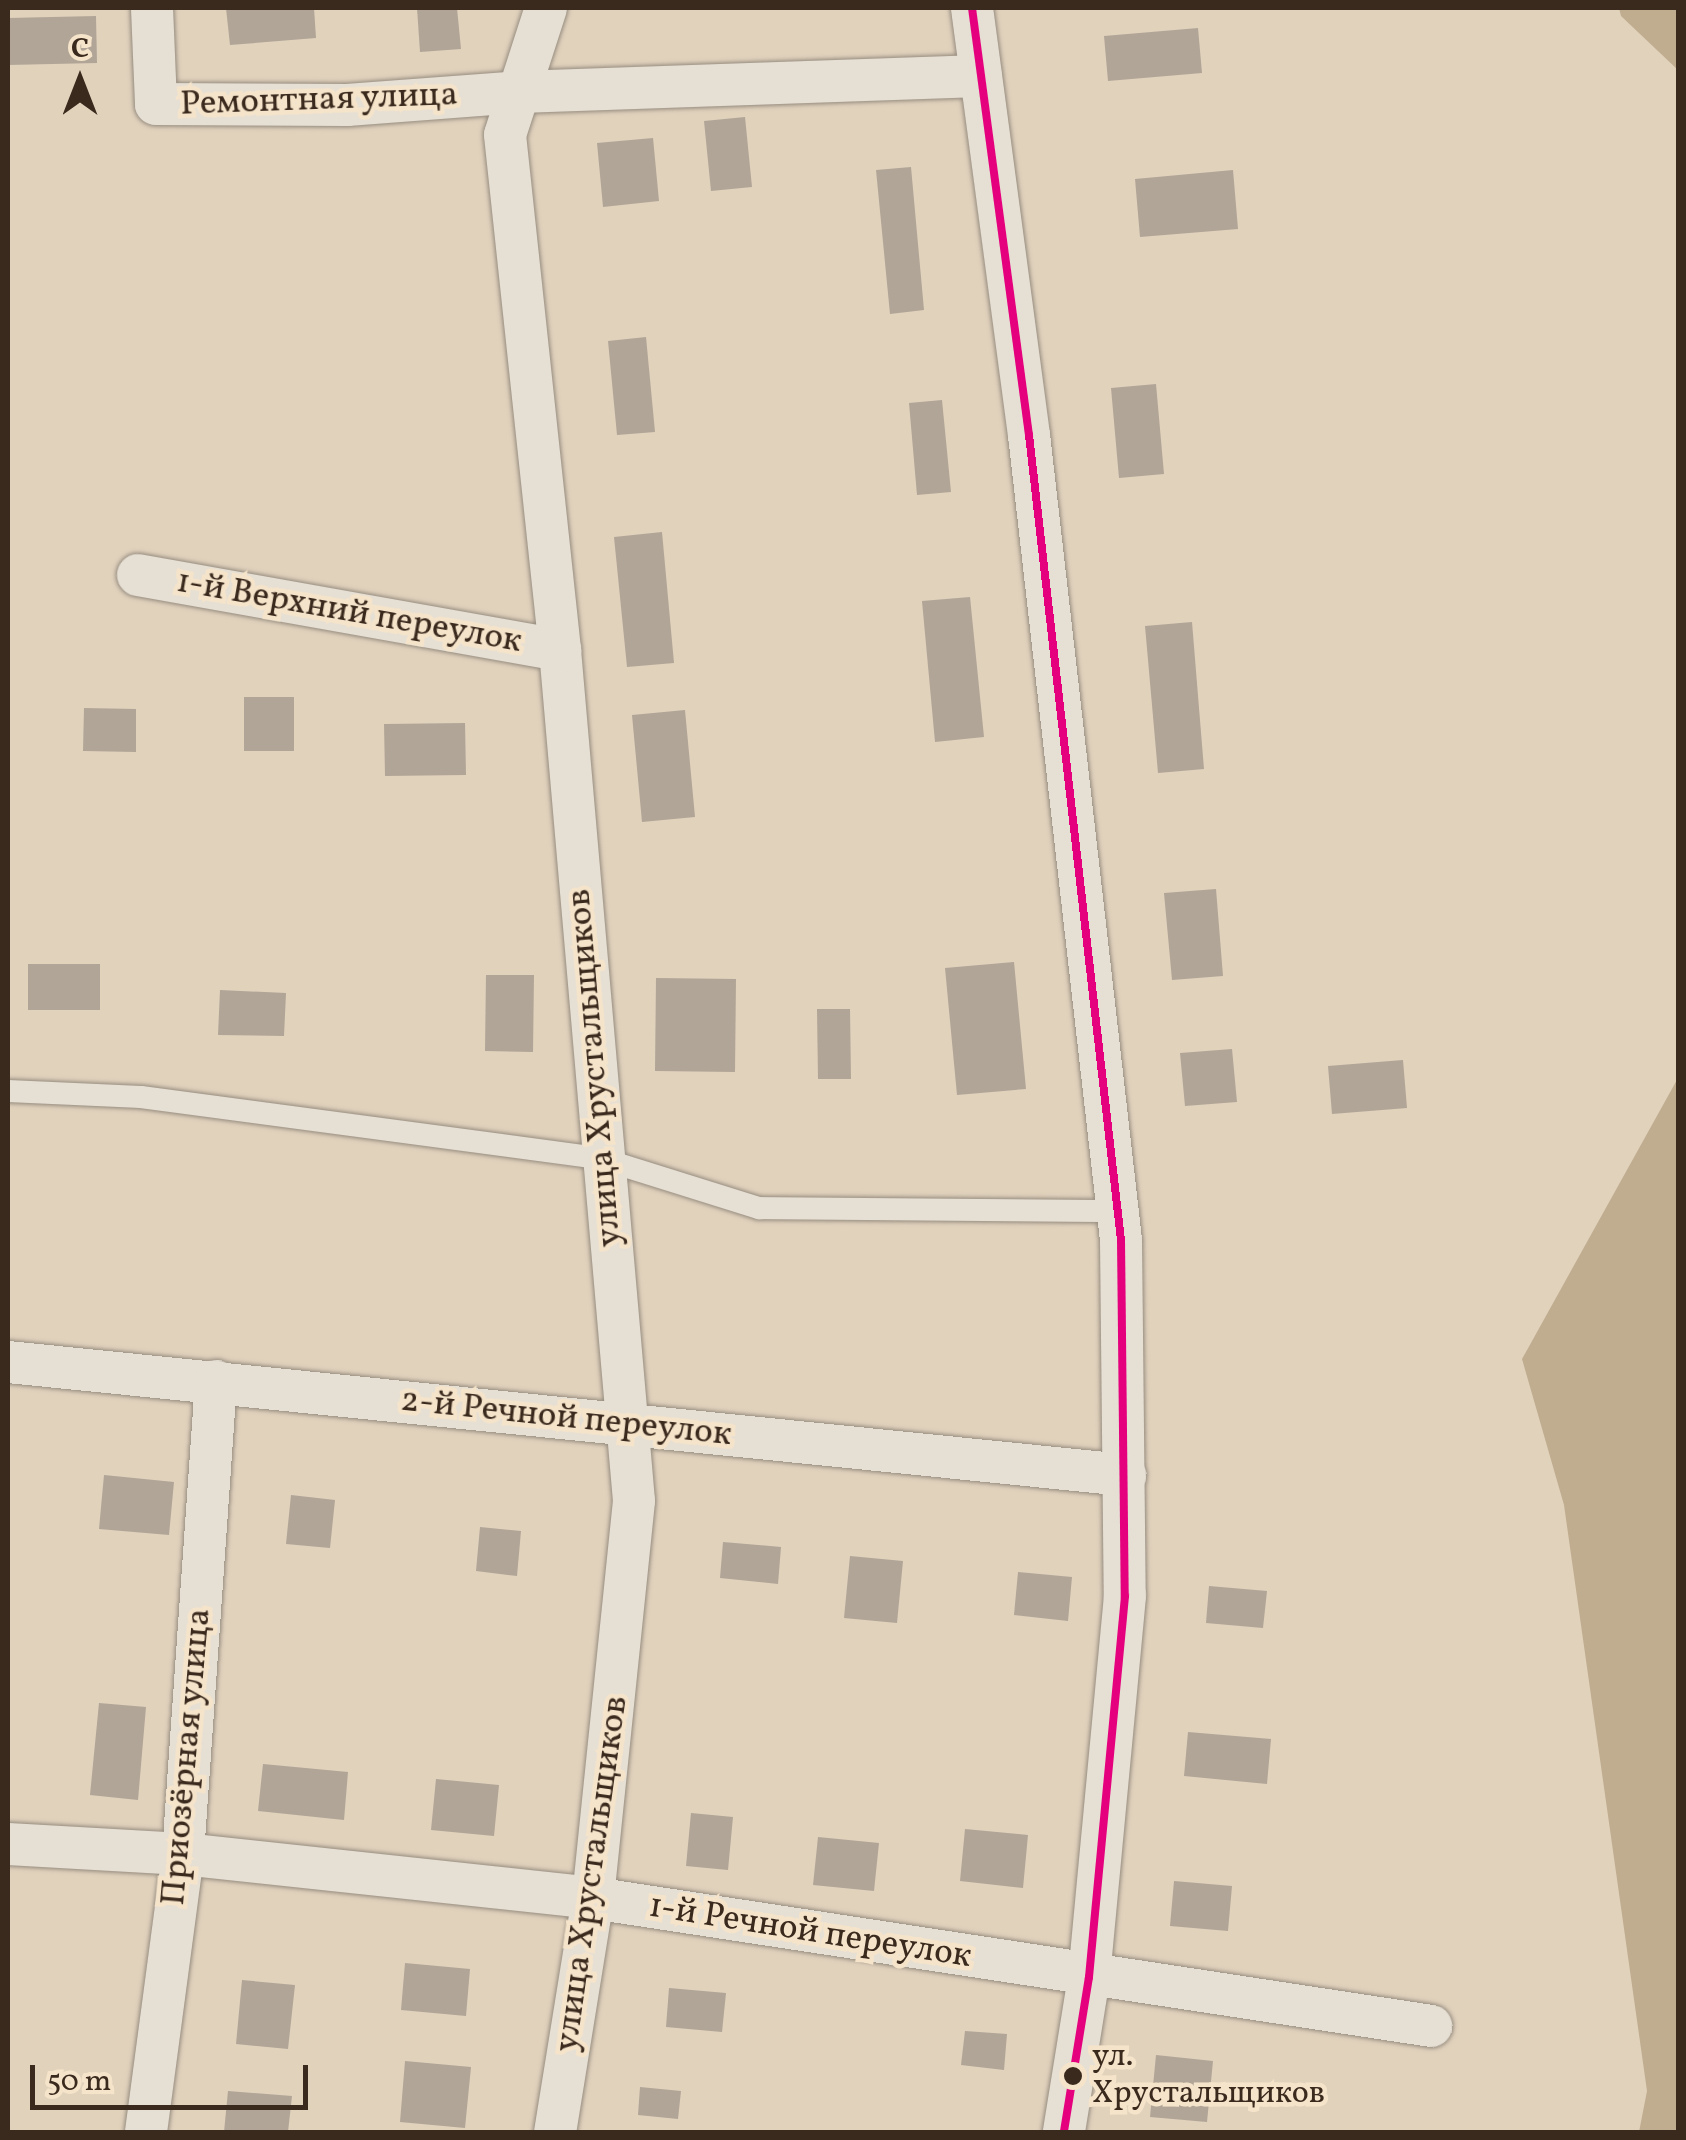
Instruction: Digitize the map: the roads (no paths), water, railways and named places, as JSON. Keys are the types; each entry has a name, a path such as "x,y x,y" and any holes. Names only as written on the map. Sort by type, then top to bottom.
{"street":[{"name":"Ремонтная улица","path":"152,8 156,104 347,106 518,92"},
{"name":"улица Хрустальщиков","path":"546,8 505,134 560,650 600,1158 632,1426 634,1501 593,1898 555,2132"},
{"path":"972,8 1118,1211 1125,1596 1089,1977 1064,2132"},
{"path":"518,92 982,76"},
{"name":"1-й Верхний переулок","path":"138,575 560,650"},
{"name":"2-й Речной переулок","path":"8,1362 1125,1475"},
{"name":"Приозёрная улица","path":"146,2132 183,1854 216,1381"},
{"name":"1-й Речной переулок","path":"8,1844 183,1854 593,1898 1089,1977 1431,2026"}],"lane":[{"path":"8,1092 141,1097 600,1158 759,1208 1118,1211"}],"place":[{"name":"ул. Хрустальщиков","path":"1073,2076"}]}
